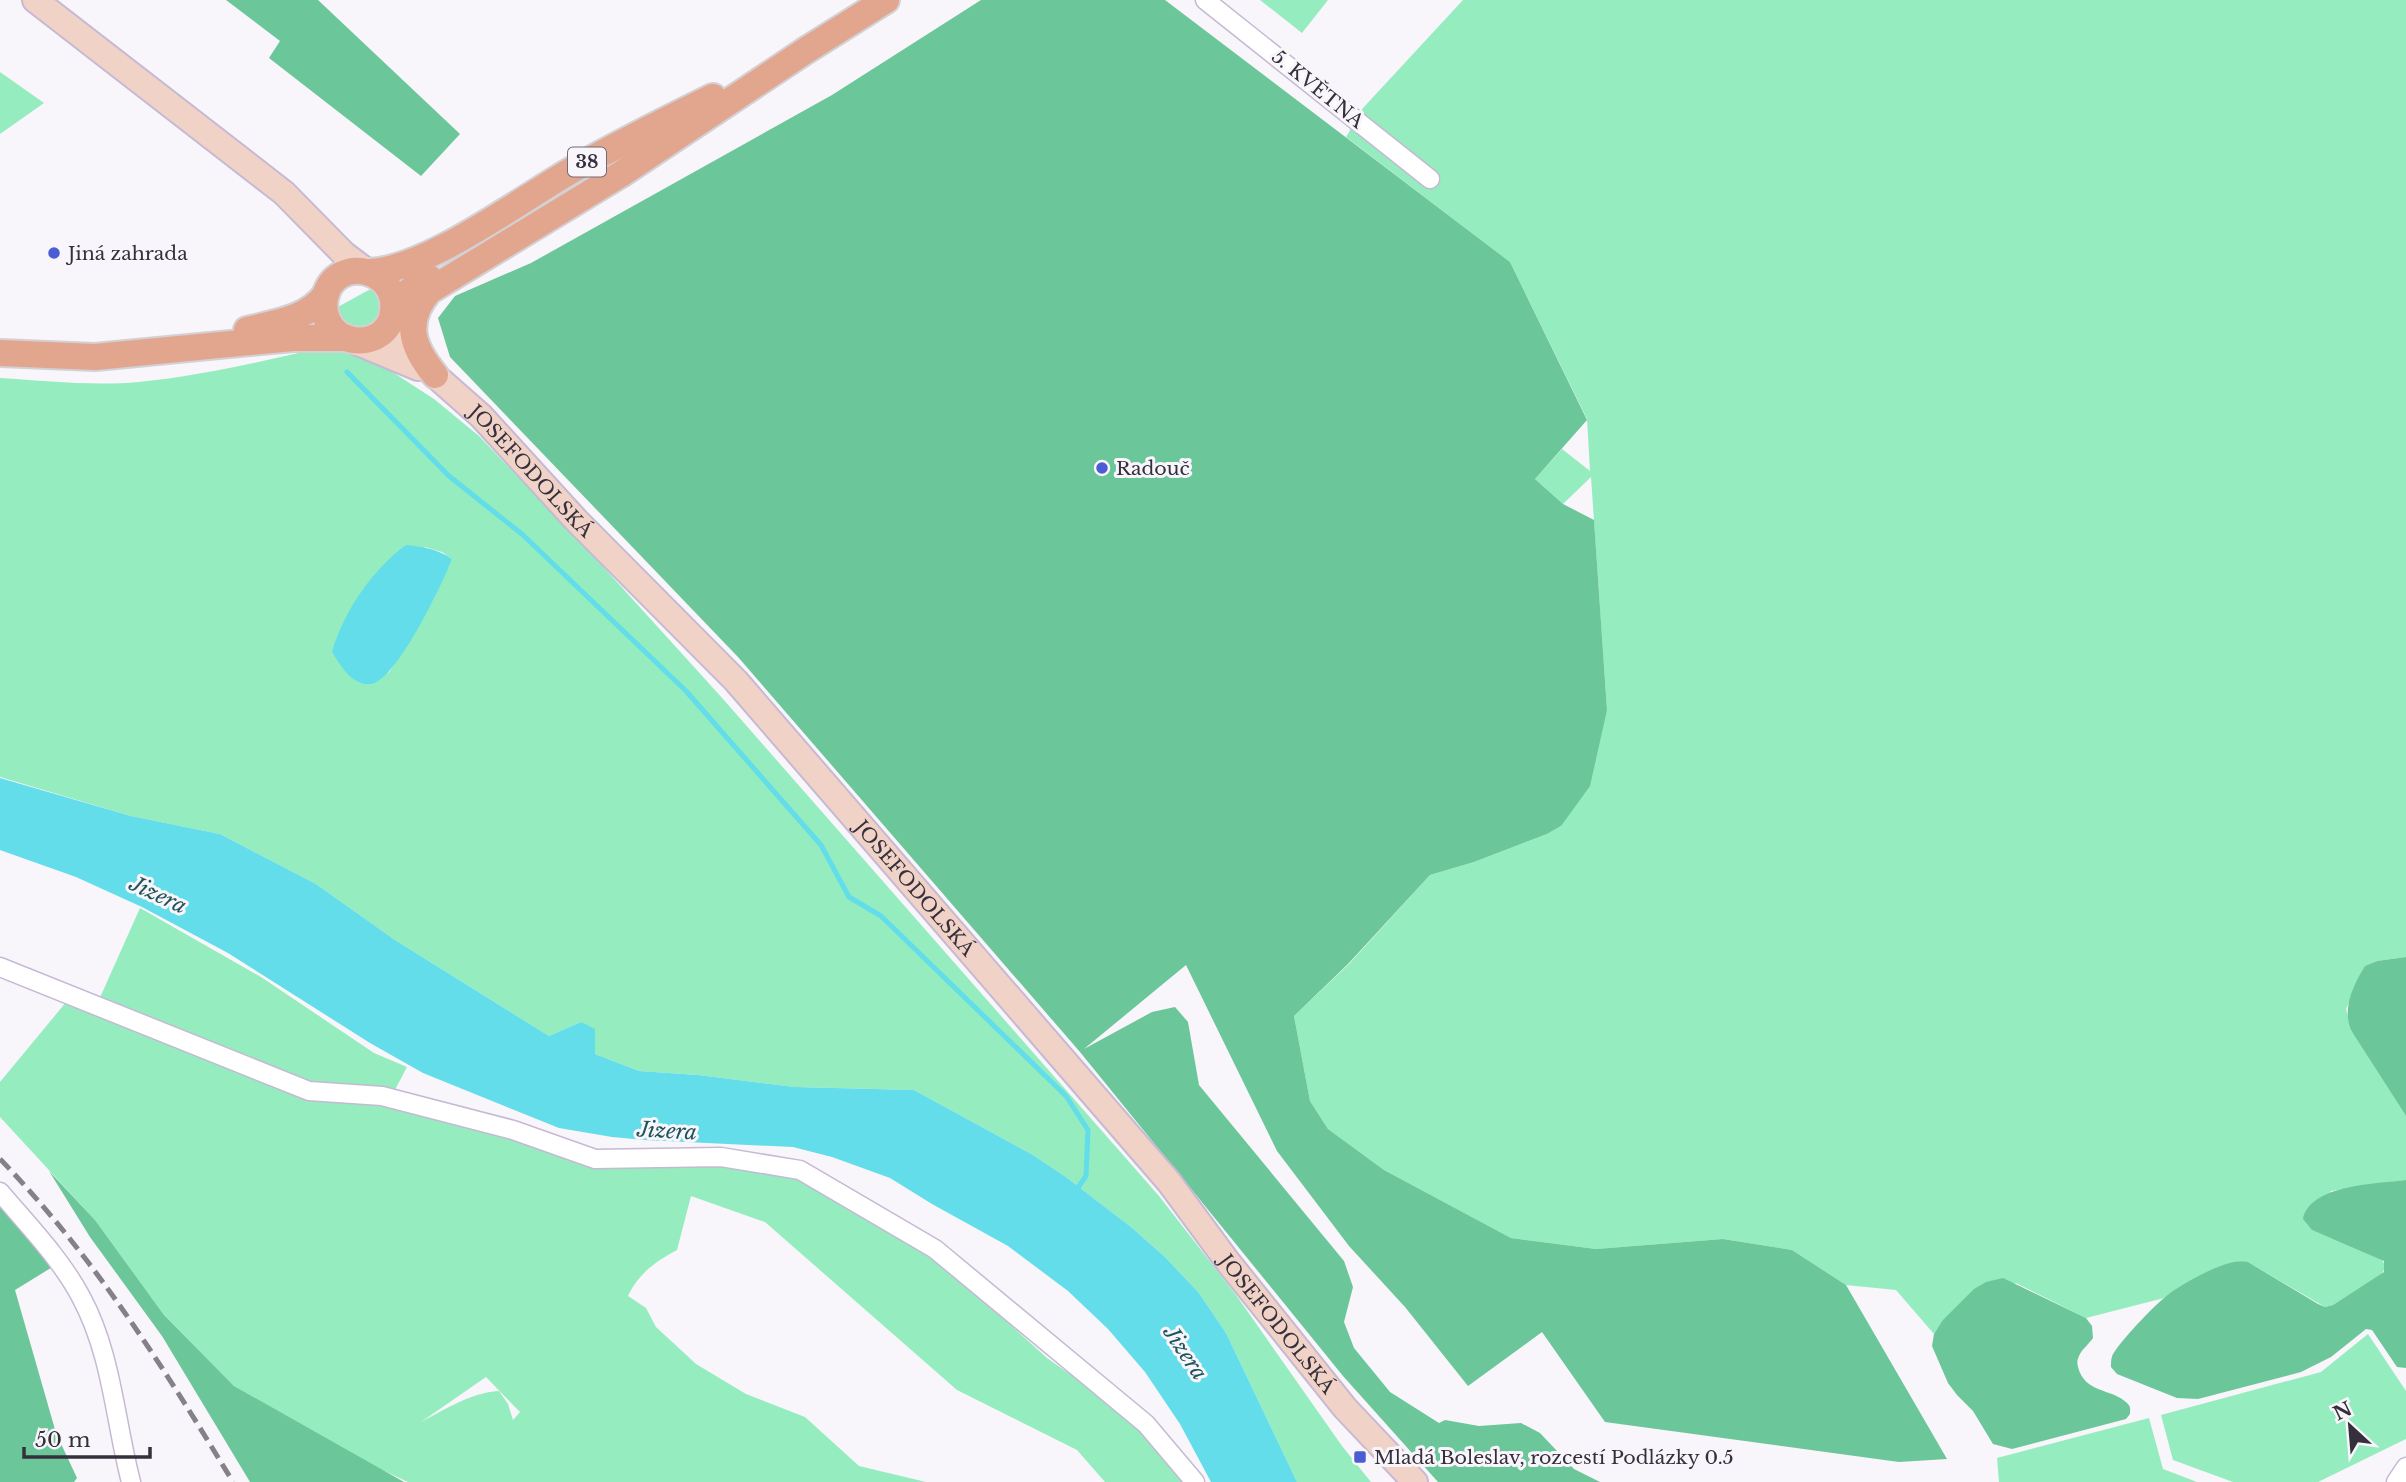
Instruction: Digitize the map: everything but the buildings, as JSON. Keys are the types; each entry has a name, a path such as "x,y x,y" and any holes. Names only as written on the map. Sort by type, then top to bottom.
{"main road":[{"path":"35,0 261,175 308,216 344,254 383,280 390,288 394,301 392,318"},
{"name":"38","path":"0,353 95,357 303,337 362,341 375,337 385,329 402,299 417,285 519,235 669,144 805,51 886,0"},
{"name":"38","path":"180,349 297,316 316,306 337,279 345,274 395,269 426,255 612,148 805,51"},
{"path":"308,216 329,270 324,310 337,332 435,375"},
{"path":"435,375 415,345 413,329 419,306 429,291 437,285 519,235"},
{"name":"JOSEFODOLSKÁ","path":"392,318 401,340 481,416 575,519 736,681 1169,1182 1228,1262 1345,1408 1415,1482"}],"street":[{"name":"5. KVĚTNA","path":"1205,0 1430,179"},
{"path":"0,967 309,1091 382,1096 513,1130 595,1159 721,1157 800,1170 935,1249 1146,1423 1195,1482"},
{"path":"0,1192 50,1252 81,1296 111,1382 119,1436 131,1482"},
{"path":"2396,1482 2406,1467"}],"green space":[{"path":"226,0 318,0 460,134 421,176 269,58 280,41"},
{"path":"981,0 1165,0 1510,262 1587,420 1535,479 1563,504 1594,520 1607,710 1590,786 1561,826 1547,834 1474,862 1430,875 1348,964 1294,1016 1310,1101 1328,1129 1384,1170 1511,1238 1596,1249 1723,1239 1792,1250 1846,1285 1947,1459 1899,1462 1605,1422 1542,1332 1468,1386 1405,1307 1349,1246 1277,1151 1186,965 1084,1049 1152,1012 1175,1007 1188,1022 1199,1085 1344,1261 1353,1287 1344,1322 1354,1348 1390,1392 1439,1423 1445,1420 1479,1426 1521,1423 1540,1433 1574,1469 1600,1482 1438,1482 1343,1376 1080,1052 738,657 450,357 438,318 455,296 531,263 832,95"},
{"path":"1260,0 1328,0 1302,33"},
{"path":"1463,0 2406,0 2406,957 2377,961 2365,966 2346,1009 2352,1032 2406,1116 2406,1180 2331,1191 2312,1230 2379,1257 2385,1266 2379,1276 2333,1305 2325,1307 2248,1262 2239,1262 2205,1273 2164,1298 2086,1318 2016,1283 1942,1321 1934,1334 1896,1290 1846,1285 1792,1250 1723,1239 1596,1249 1511,1238 1384,1170 1328,1129 1310,1101 1294,1016 1349,964 1430,875 1474,862 1561,826 1607,710 1591,477 1563,504 1535,479 1562,449 1590,471 1587,419 1510,262 1346,137 1363,108"},
{"path":"0,72 44,103 0,134"},
{"path":"376,286 381,291 378,323 359,331 341,321 336,308"},
{"path":"312,350 341,350 380,364 434,399 479,436 588,550 723,699 1159,1196 1236,1295 1342,1446 1371,1482 1297,1482 1226,1333 1199,1293 1165,1257 1131,1227 1033,1155 914,1090 795,1087 639,1071 595,1054 581,1022 549,1036 395,940 316,884 220,834 131,816 0,777 0,378 87,383 139,382 205,373","holes":["425,547 442,552 452,559 432,602 388,674"]},
{"path":"140,908 261,977 374,1053 407,1067 388,1103 453,1119 594,1166 715,1162 797,1177 946,1267 1047,1358 1146,1428 1182,1482 1105,1482 1077,1450 957,1390 765,1222 691,1196 677,1250 648,1269 628,1296 646,1308 656,1327 696,1364 746,1394 805,1417 859,1466 926,1482 408,1482 363,1461 234,1386 164,1315 95,1220 0,1117 0,1082 67,1001 94,1011","holes":["486,1377 520,1412 513,1420 508,1404 499,1391 488,1392 468,1398 421,1422"]},
{"path":"2406,957 2406,1116 2352,1032 2348,1006 2365,966 2377,961"},
{"path":"49,1171 95,1220 164,1315 234,1386 404,1482 250,1482 162,1336 90,1237"},
{"path":"2406,1180 2406,1368 2397,1367 2372,1330 2366,1329 2331,1357 2301,1372 2198,1399 2177,1398 2117,1374 2111,1367 2113,1355 2120,1344 2166,1296 2220,1266 2240,1261 2248,1262 2318,1304 2325,1307 2333,1305 2384,1272 2384,1261 2312,1230 2303,1219 2308,1207 2331,1192"},
{"path":"0,1197 54,1266 15,1290 56,1433 77,1478 74,1482 0,1482"},
{"path":"2003,1278 2086,1318 2092,1326 2093,1338 2080,1353 2078,1367 2086,1382 2128,1404 2130,1414 2126,1419 2012,1449 1993,1444 1973,1411 1948,1383 1932,1346 1934,1334 1942,1321 1974,1289 1986,1282"},
{"path":"2368,1334 2406,1391 2406,1439 2318,1482 2233,1482 2173,1460 2161,1415 2321,1372"},
{"path":"2149,1418 2163,1469 2197,1482 1999,1482 1997,1458"}],"water":[{"path":"406,545 430,549 452,559 418,629 393,667 381,679 364,684 348,674 332,652 344,622 361,592 382,566"},
{"name":"Jizera","path":"0,778 131,816 220,834 316,884 395,940 549,1036 581,1022 595,1029 595,1054 639,1071 795,1087 914,1090 1033,1155 1131,1227 1165,1257 1199,1293 1226,1333 1297,1482 1211,1482 1180,1424 1145,1372 1108,1329 1068,1291 1008,1246 890,1178 832,1157 793,1147 645,1140 559,1128 423,1073 370,1043 228,953 142,907 76,877 0,850"}],"waterway":[{"path":"347,372 449,476 523,535 686,691 821,845 849,897 881,916 1066,1096 1088,1130 1086,1176 1075,1192"}],"railway":[{"path":"0,1159 34,1196 96,1273 181,1397 233,1482"}],"place":[{"name":"Jiná zahrada","path":"54,253"},
{"name":"Radouč","path":"1102,468"},
{"name":"Mladá Boleslav, rozcestí Podlázky 0.5","path":"1360,1457"}]}
